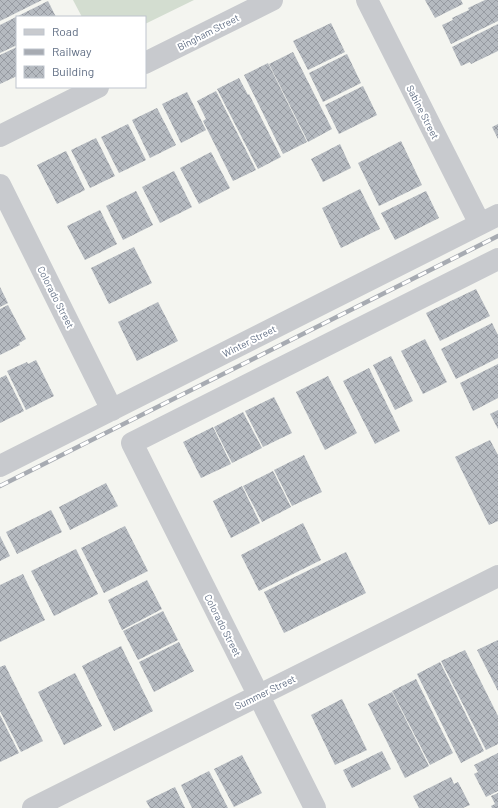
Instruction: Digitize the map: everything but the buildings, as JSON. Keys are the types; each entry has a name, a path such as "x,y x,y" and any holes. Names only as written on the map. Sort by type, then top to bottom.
{"street":[{"name":"Bingham Street","path":"146,63 272,0"},
{"name":"Sabine Street","path":"367,0 489,220"},
{"path":"0,136 96,88"},
{"name":"Colorado Street","path":"0,185 112,410"},
{"name":"Winter Street","path":"0,466 489,220"},
{"name":"Colorado Street","path":"314,808 132,443 498,259"},
{"name":"Summer Street","path":"33,808 498,576"}],"shaded area":[{"path":"73,0 194,0 146,24 146,16 81,16"}],"railway":[{"path":"0,486 498,236"}]}
